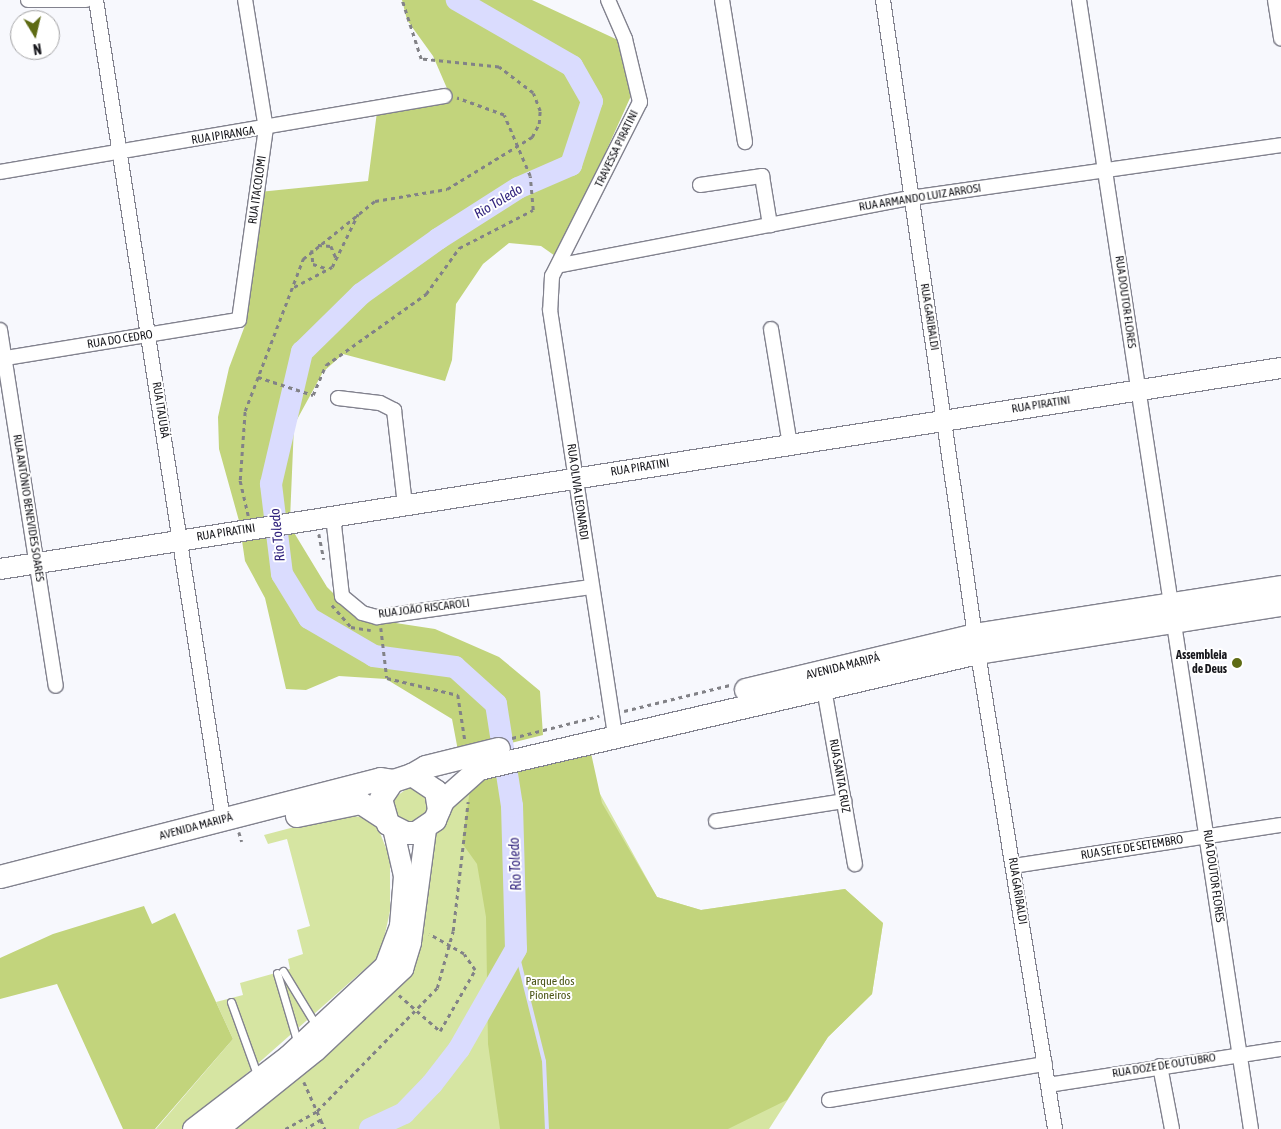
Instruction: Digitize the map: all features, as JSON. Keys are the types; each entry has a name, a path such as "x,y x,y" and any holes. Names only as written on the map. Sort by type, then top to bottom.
{"main road":[{"name":"AVENIDA MARIPÁ","path":"1170,614 1281,587"},
{"name":"AVENIDA MARIPÁ","path":"0,877 381,779 402,778 426,767 529,750 977,644 1170,614 1281,605"},
{"name":"AVENIDA MARIPÁ","path":"439,810 474,758"},
{"path":"402,778 436,791 439,810 426,829 406,834 388,823 381,799 402,778"},
{"name":"AVENIDA MARIPÁ","path":"0,891 313,811 361,804 388,823"}],"street":[{"path":"28,0 86,0"},
{"name":"RUA ITAJUBÁ","path":"96,0 223,820"},
{"name":"RUA ITACOLOMI","path":"239,320 266,129 245,0"},
{"name":"TRAVESSA PIRATINI","path":"561,266 640,102 625,39 611,0"},
{"path":"722,0 746,142"},
{"name":"RUA GARIBALDI","path":"883,0 910,198 946,420 977,644 1055,1129"},
{"name":"RUA DOUTOR FLORES","path":"1079,0 1106,170 1170,614 1207,836 1251,1129"},
{"path":"1275,0 1281,39"},
{"name":"RUA IPIRANGA","path":"0,172 266,129 446,96"},
{"name":"RUA ARMANDO LUIZ ARROSI","path":"561,266 910,198 1281,146"},
{"path":"700,185 762,176 770,225"},
{"name":"RUA OLIVIA LEONARDI","path":"561,266 552,276 550,310 614,729"},
{"name":"RUA DO CEDRO","path":"2,359 239,320"},
{"path":"771,329 790,445"},
{"name":"RUA ANTÔNIO BENEVIDES SOARES","path":"0,330 2,359 56,686"},
{"name":"RUA PIRATINI","path":"0,569 1281,368"},
{"path":"338,398 380,403 394,410 405,505"},
{"name":"RUA JOÃO RISCAROLI","path":"333,516 342,596 362,613 377,617 591,587"},
{"name":"RUA SANTA CRUZ","path":"822,680 855,864"},
{"path":"716,821 844,801"},
{"path":"219,1129 301,1057 385,966 394,947 404,876 388,823"},
{"name":"RUA SETE DE SETEMBRO","path":"1013,866 1281,824"},
{"path":"322,1035 388,985 403,969 414,926 426,829"},
{"name":"RUA DOZE DE OUTUBRO","path":"1048,1085 1160,1066 1281,1049"},
{"path":"193,1129 258,1078 301,1057"},
{"path":"829,1100 1045,1064"},
{"path":"1160,1066 1172,1129"}],"lane":[{"path":"301,1057 280,972 322,1035"},
{"path":"231,1002 258,1078"}],"path":[{"path":"246,530 240,480 240,445 258,377 294,287 303,258 314,247 375,201 447,190 532,137 539,124 540,111 532,93 499,67 421,59 402,0"},
{"path":"258,377 313,395 326,365 426,294 459,248 533,210 534,202 530,176 504,115 477,102 446,96"},
{"path":"294,287 330,269 359,213"},
{"path":"314,247 331,246 335,262"},
{"path":"314,247 313,264 330,269"},
{"path":"382,628 387,678 458,695 474,758"},
{"path":"388,985 440,1031 475,970 464,954 414,926"},
{"path":"301,1057 325,1129"},
{"path":"306,1129 321,1120"}],"green space":[{"path":"402,0 532,0 620,41 635,87 558,258 541,246 509,243 483,264 456,304 452,360 445,381 343,354 323,372 294,425 290,520 241,528 219,449 218,417 229,368 247,320 259,192 368,181 377,112 452,100 433,56 407,20"},
{"path":"290,526 327,587 348,608 376,620 435,629 499,657 540,691 543,735 459,756 452,719 386,679 339,676 306,690 286,689 265,598 245,561 241,534"},
{"name":"Parque dos Pioneiros","path":"589,744 602,803 657,897 701,910 845,889 883,923 872,994 828,1037 787,1100 728,1129 500,1129 488,1044 486,917 477,864 462,843 471,783"},
{"name":"Parque dos Pioneiros","path":"471,783 599,792 657,897 701,910 845,889 883,923 872,994 828,1037 769,1129 232,1129 404,977 431,843 447,812"},
{"path":"412,785 430,795 426,822 400,825 390,801"},
{"path":"340,815 362,817 378,828 390,858 390,911 382,948 375,960 184,1129 156,1129 233,1039 216,1002 243,995 240,983 290,969 288,959 303,954 297,930 310,926 287,839 268,844 264,835"},
{"path":"144,906 152,924 175,913 233,1039 155,1129 123,1129 57,984 0,999 0,958 53,934"}],"waterway":[{"name":"Rio Toledo","path":"370,1129 404,1113 432,1084 459,1049 516,949 512,806 496,704 455,667 374,656 309,618 282,574 271,484 302,352 361,294 438,239 518,188 571,165 592,101 572,66 457,0"},
{"path":"516,949 544,1061 547,1129"}],"place":[{"name":"Assembleia de Deus","path":"1237,663"}]}
